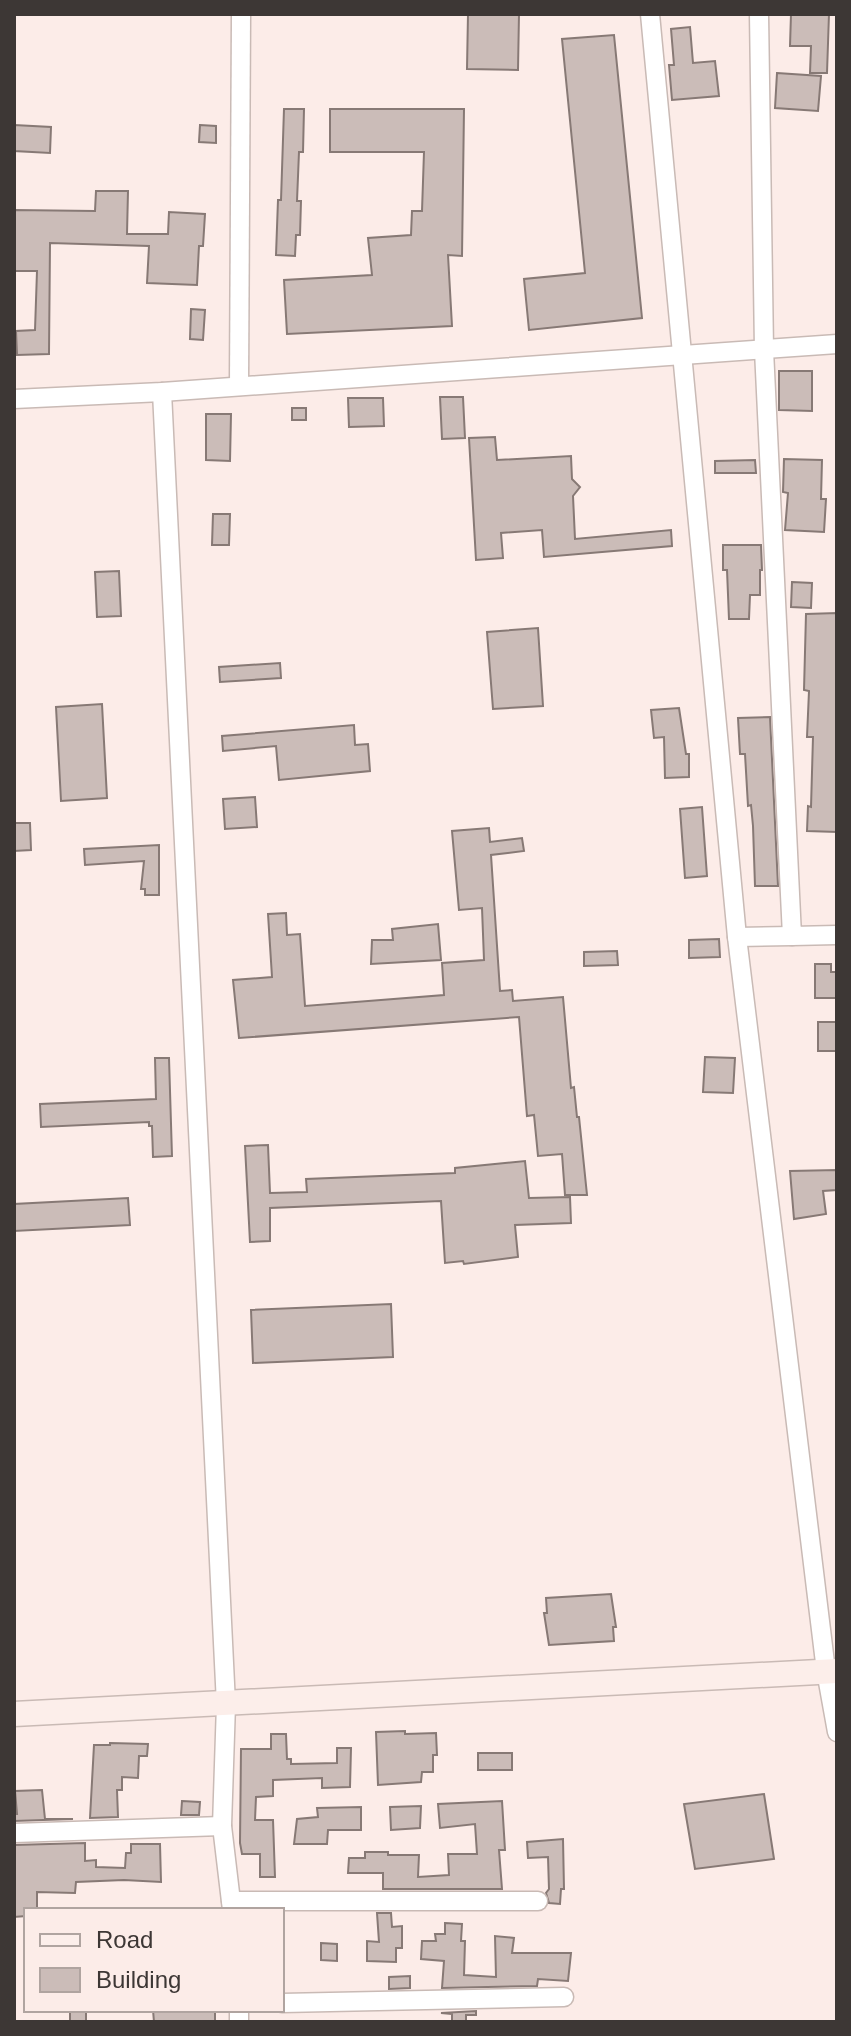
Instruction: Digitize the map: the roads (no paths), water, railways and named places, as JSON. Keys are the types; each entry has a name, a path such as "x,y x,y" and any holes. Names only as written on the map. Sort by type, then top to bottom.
{"street":[{"path":"239,386 241,14"},
{"path":"650,14 737,937 832,1671 837,1732"},
{"path":"759,14 764,350 792,936"},
{"path":"14,399 162,392 837,344"},
{"path":"162,392 226,1704 222,1826 231,1906 538,1901"},
{"path":"737,937 837,935"},
{"path":"14,1714 832,1671"},
{"path":"14,1833 222,1826"},
{"path":"284,2003 564,1997"}]}
